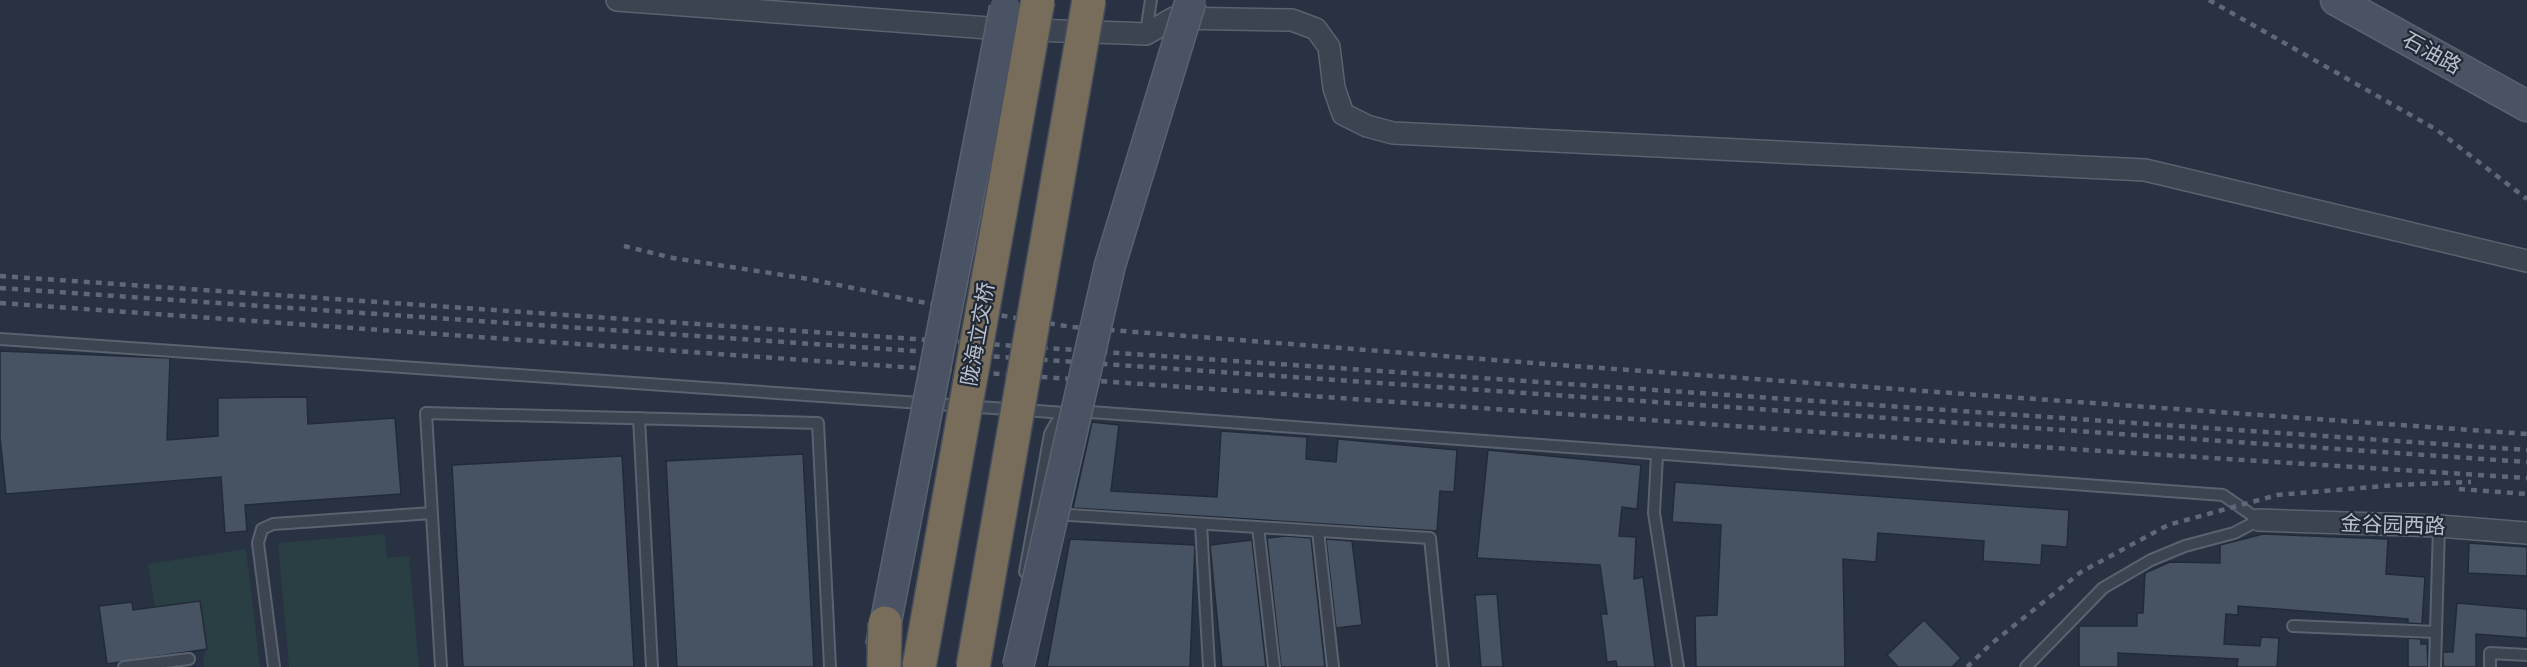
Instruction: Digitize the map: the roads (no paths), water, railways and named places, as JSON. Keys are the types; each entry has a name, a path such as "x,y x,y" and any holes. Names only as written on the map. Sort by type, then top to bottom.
{"highway":[{"name":"陇海立交桥","path":"919,667 1038,0"},
{"path":"974,667 1089,0"},
{"path":"1044,255 1110,0"},
{"path":"881,667 885,623"}],"main road":[{"path":"885,623 1005,8 1004,0"},
{"path":"1018,667 1110,265 1191,0"},
{"name":"石油路","path":"2336,0 2527,106"},
{"name":"石油路","path":"2372,0 2527,87"}],"street":[{"path":"617,0 1002,29 1146,34 1174,18 1292,20 1316,29 1329,47 1334,88 1343,114 1367,126 1392,134 2145,170 2527,261"},
{"name":"金谷园西路","path":"2259,520 2439,526 2527,533"}],"lane":[{"path":"1146,34 1151,0"},
{"path":"0,339 1065,413 1077,411 2223,495 2259,520 2234,533 2185,546 2151,560 2103,588 2026,667"},
{"path":"881,667 931,403"},
{"path":"441,667 426,413 818,423 830,667"},
{"path":"1024,579 1050,434 1065,413"},
{"path":"639,418 652,667"},
{"path":"1657,455 1654,513 1678,667"},
{"path":"274,667 258,543 262,529 273,524 432,513"},
{"path":"1036,513 1430,538 1443,667"},
{"path":"1201,524 1209,667"},
{"path":"2435,667 2439,526"},
{"path":"1258,527 1274,667"},
{"path":"1318,531 1334,667"},
{"path":"2293,626 2436,632"},
{"path":"1008,667 1014,634"},
{"path":"2490,667 2490,653 2527,656"},
{"path":"124,667 189,659"}],"railway":[{"path":"2209,0 2437,130 2527,199"},
{"path":"624,246 673,258 809,279 936,305 1072,327 1559,365 2527,434"},
{"path":"0,276 2527,450"},
{"path":"0,288 2527,462"},
{"path":"0,303 1945,441 2527,478"},
{"path":"1967,667 1991,644 2081,572 2168,525 2277,495 2396,485 2471,482"},
{"path":"2459,489 2527,494"}]}
